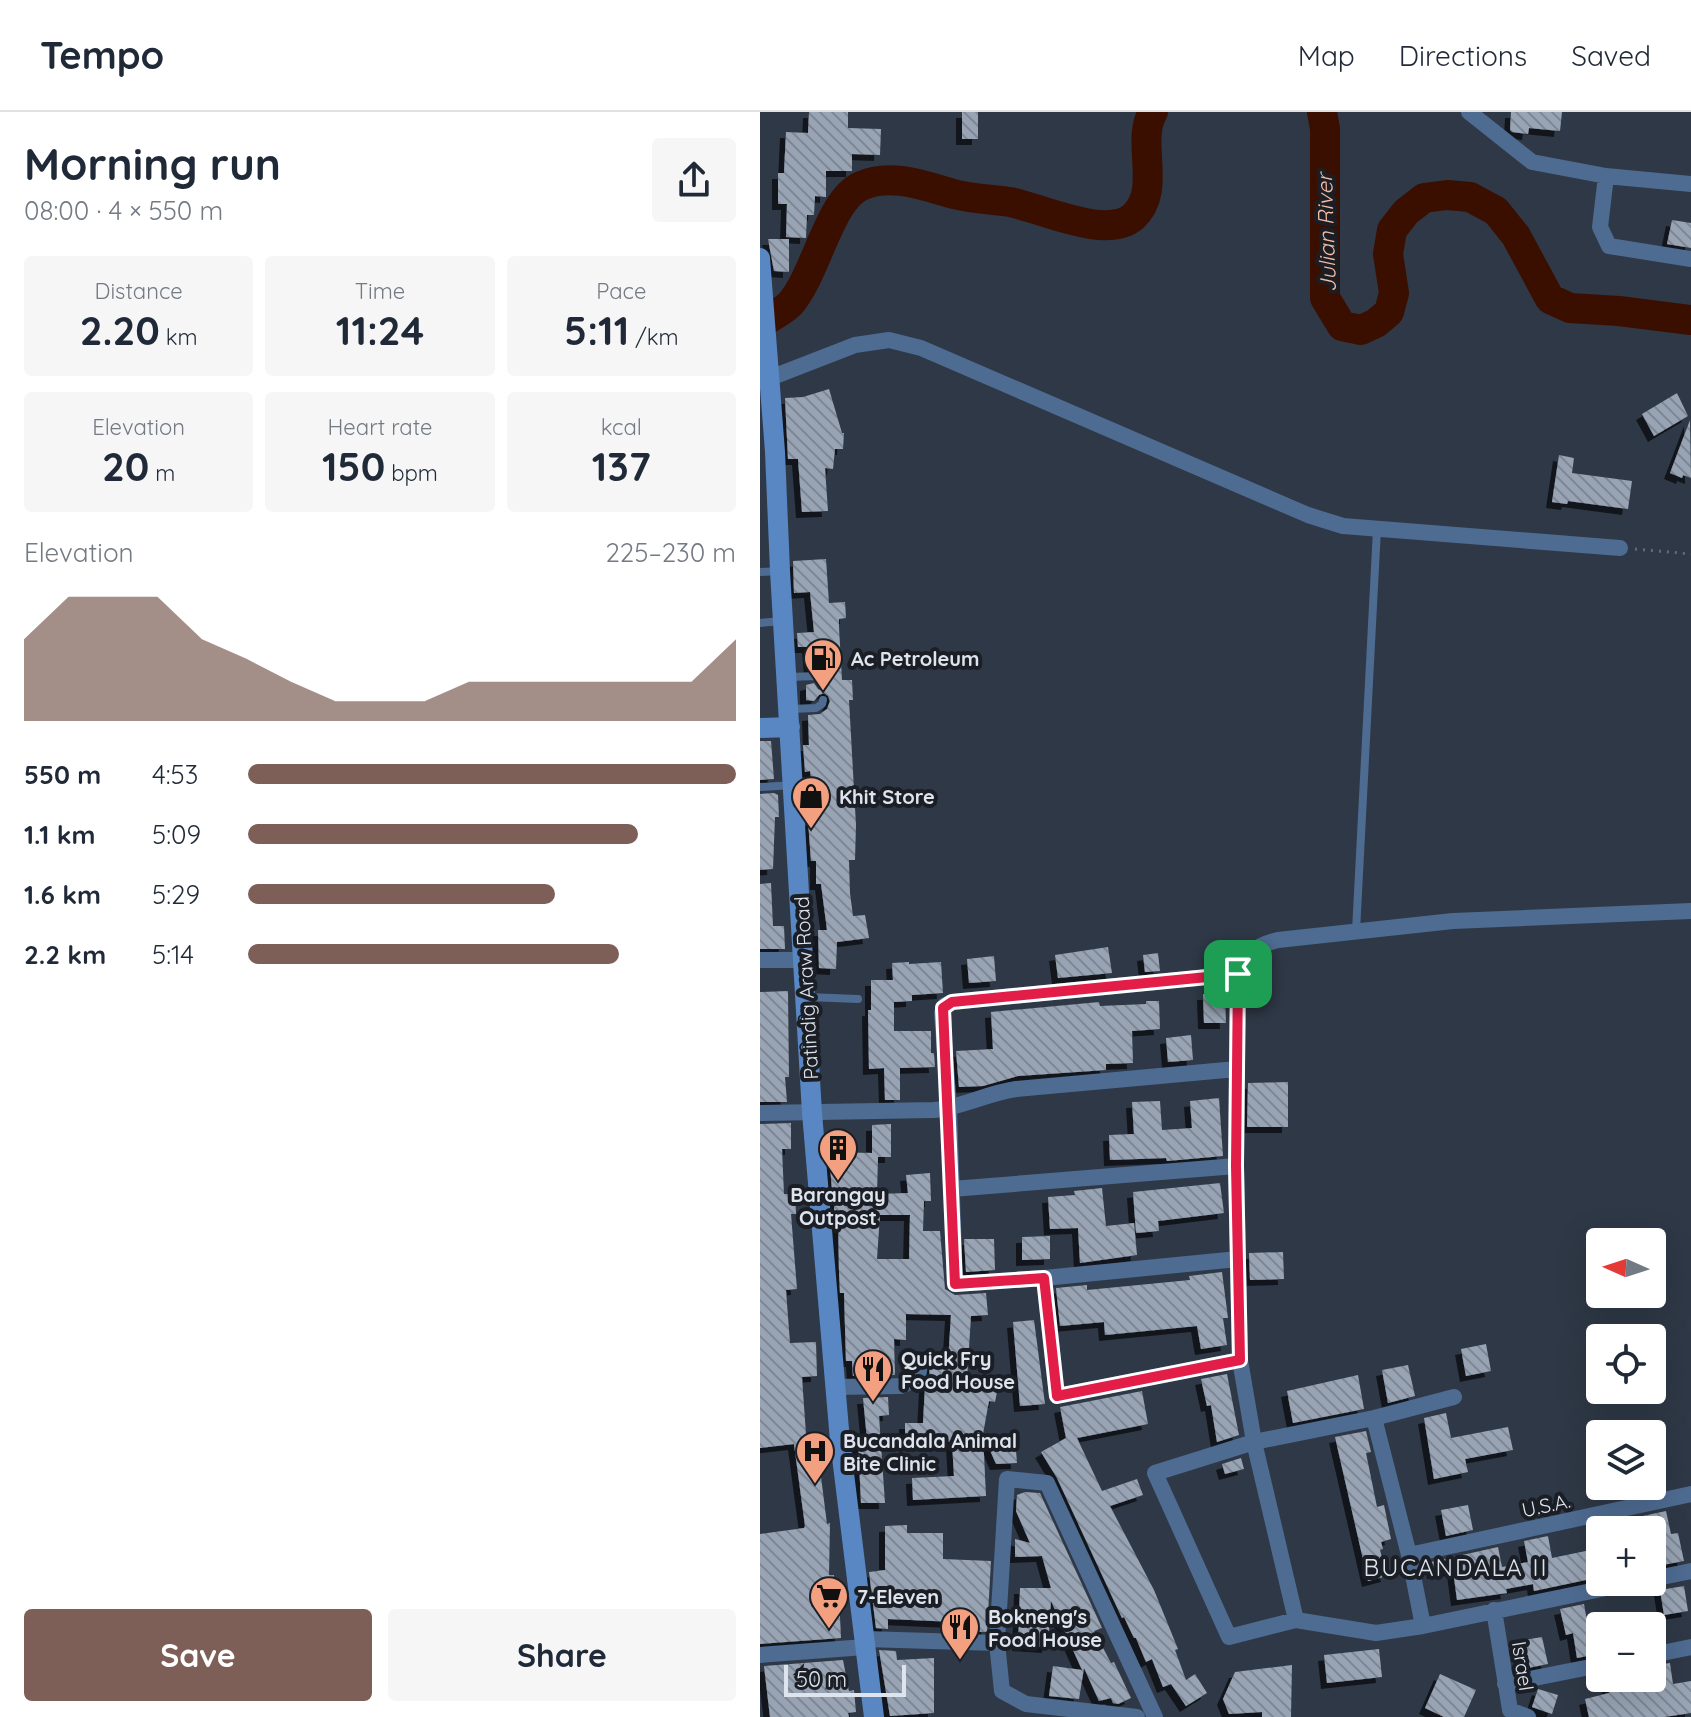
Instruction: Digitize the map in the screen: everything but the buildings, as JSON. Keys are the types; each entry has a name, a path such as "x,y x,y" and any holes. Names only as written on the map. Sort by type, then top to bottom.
{"main road":[{"name":"Patindig Araw Road","path":"760,258 770,368 770,572 783,621 812,1113 834,1387 874,1717"},
{"path":"760,728 790,718"}],"street":[{"path":"1469,112 1532,162 1606,176 1691,184"},
{"path":"1606,176 1600,227 1609,246 1691,259"},
{"path":"770,368 855,345 889,340 921,348 1308,515 1343,526 1620,548"},
{"path":"1296,1620 1254,1442 1240,1360 1236,1166 1238,974 1246,956 1264,944 1453,921 1691,911"},
{"path":"760,960 805,960"},
{"path":"1238,974 952,1002 945,1005 942,1013 949,1108 955,1284 1238,1259"},
{"path":"760,1113 949,1108 998,1091 1237,1069"},
{"path":"952,1189 1236,1166"},
{"path":"1044,1278 1057,1396 1240,1360"},
{"path":"834,1387 901,1386 918,1378 920,1364"},
{"path":"1454,1397 1374,1418 1254,1442 1155,1473 1229,1637 1296,1620 1376,1633 1586,1592"},
{"path":"1374,1418 1409,1555 1423,1626"},
{"path":"1137,1717 1026,1704 1002,1691 997,1643 1007,1479 1047,1483 1155,1717"},
{"name":"U.S.A.","path":"1409,1555 1691,1494"},
{"path":"1666,1576 1691,1571"},
{"name":"Israel","path":"1494,1610 1510,1710 1528,1717"},
{"path":"760,1655 865,1643 997,1643"},
{"path":"1666,1652 1691,1647"},
{"path":"1505,1684 1586,1668"}],"lane":[{"path":"1356,931 1377,529"},
{"path":"760,623 783,621"},
{"path":"787,677 818,676 822,684"},
{"path":"790,718 816,708 823,700"},
{"path":"760,787 794,785"},
{"path":"806,997 858,999"}],"path":[{"path":"1620,548 1691,554"}],"waterway":[{"name":"Julian River","path":"760,324 790,304 808,275 840,206 850,194 872,182 895,180 917,184 965,197 1010,202 1090,224 1121,223 1133,217 1142,206 1146,193 1146,137 1153,112"},
{"name":"Julian River","path":"1322,112 1325,129 1325,298 1342,326 1361,330 1389,312 1394,293 1388,254 1392,230 1406,212 1424,198 1447,195 1470,197 1496,211 1516,236 1550,299 1570,308 1691,320"}],"place":[{"name":"Ac Petroleum","path":"823,692"},
{"name":"Khit Store","path":"811,830"},
{"name":"Barangay Outpost","path":"838,1182"},
{"name":"Quick Fry Food House","path":"873,1403"},
{"name":"Bucandala Animal Bite Clinic","path":"815,1485"},
{"name":"7-Eleven","path":"829,1630"},
{"name":"Bokneng's Food House","path":"960,1661"}],"district":[{"name":"BUCANDALA II","path":"1456,1567"}],"route":[{"path":"1238,974 1236,1166 1240,1360 1057,1396 1044,1278 955,1284 943,1008 952,1002 1238,974"}]}
